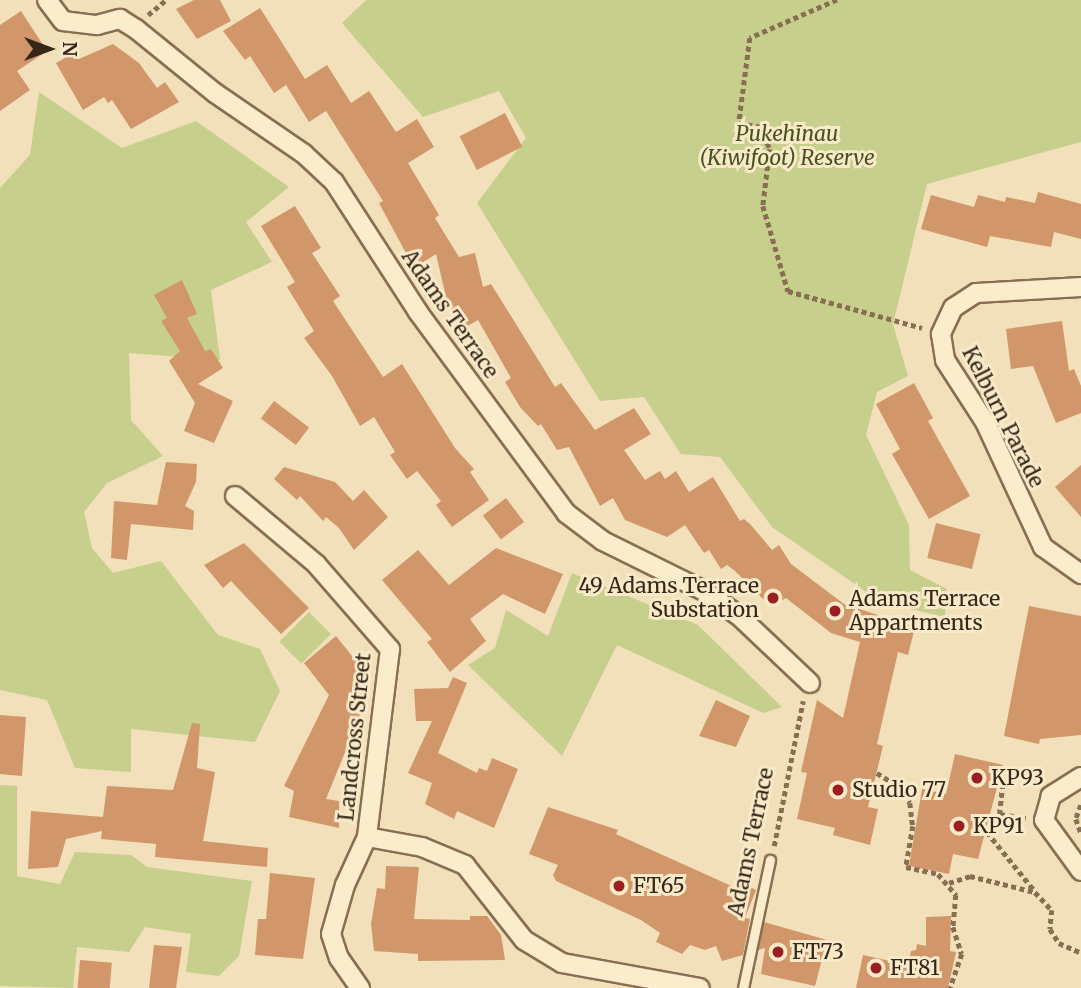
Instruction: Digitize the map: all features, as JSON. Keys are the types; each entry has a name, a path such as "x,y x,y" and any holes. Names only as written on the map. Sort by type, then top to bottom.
{"street":[{"name":"Adams Terrace","path":"47,0 63,21 97,25 120,19 215,93 304,154 334,182 418,312 566,513 603,541 706,592 738,615 810,683"},
{"name":"Kelburn Parade","path":"1081,287 975,293 953,308 941,334 945,360 985,422 1043,547 1081,574"},
{"name":"Landcross Street","path":"235,496 316,565 390,649 367,837 345,885 331,934 339,958 360,988"},
{"path":"1081,777 1051,796 1044,820 1081,871"},
{"path":"367,837 422,848 465,865 524,940 562,963 700,988"}],"lane":[{"name":"Adams Terrace","path":"743,988 770,860"}],"path":[{"path":"837,0 750,38 738,123 761,127 770,149 763,206 770,234 788,291 941,334"},
{"name":"Adams Terrace","path":"770,860 802,705"},
{"path":"877,773 899,787 910,803 913,826 906,867 938,874 949,883 956,899 953,930 962,954 950,988"},
{"path":"999,783 1003,784 1000,814 1044,820"},
{"path":"1081,805 1076,819 1081,832"},
{"path":"987,832 1052,910 1050,929 1059,943 1081,953"},
{"path":"949,883 970,876 1035,892"}],"green space":[{"name":"Pukehīnau (Kiwifoot) Reserve","path":"366,0 1081,0 1081,142 927,184 893,324 908,376 877,392 866,435 909,525 910,570 947,589 945,617 881,602 772,527 720,457 681,454 644,397 600,401 477,203 526,138 499,91 423,117 342,23"},
{"path":"39,92 122,148 196,121 289,187 246,222 272,262 211,290 220,360 129,353 131,420 163,456 107,483 84,512 92,548 113,573 161,561 218,635 260,649 280,691 255,742 131,729 131,772 75,768 47,700 0,690 0,188 30,155"},
{"path":"572,573 698,625 782,707 763,713 617,645 562,756 468,665 495,648 506,610 548,636"},
{"path":"309,612 331,634 301,664 279,642"},
{"path":"0,785 17,786 17,876 60,884 75,852 131,855 147,867 252,881 239,956 219,976 186,972 191,934 145,927 129,952 77,947 73,988 0,986"}],"building":[{"path":"194,0 220,0 231,21 197,39 176,9"},
{"path":"260,8 305,79 327,65 351,103 369,91 396,132 417,119 434,147 408,163 439,215 435,218 459,257 475,253 483,287 491,284 555,387 561,383 595,430 634,408 651,434 624,450 645,480 660,471 665,479 676,471 689,492 713,477 740,521 744,519 751,525 772,550 779,545 791,564 844,604 915,627 908,655 898,652 877,744 883,746 868,807 878,809 870,845 833,835 835,828 797,819 807,773 801,772 817,700 843,718 860,642 831,633 786,598 771,607 735,571 727,565 721,569 709,550 704,553 685,525 667,537 625,520 613,498 600,506 569,447 557,450 541,424 538,426 520,407 505,382 511,378 478,320 462,329 446,297 436,254 414,268 379,203 383,201 326,111 309,122 286,85 274,93 250,56 245,60 223,31"},
{"path":"21,11 47,51 17,71 30,90 0,111 0,25"},
{"path":"113,44 139,63 157,88 165,82 179,102 131,129 112,100 108,103 104,97 83,110 56,63 75,52 79,59"},
{"path":"505,113 522,147 477,170 460,136"},
{"path":"1038,192 1081,204 1081,239 1054,232 1051,247 990,236 987,247 921,229 931,195 974,207 978,195 1005,202 1006,197 1035,203"},
{"path":"295,206 321,248 312,253 340,296 333,301 383,377 402,364 455,448 474,469 470,472 489,500 452,527 436,505 441,501 417,471 407,479 390,455 395,452 374,417 360,426 332,376 304,338 314,331 287,287 295,282 261,226"},
{"path":"182,280 197,314 187,318 205,351 211,349 223,368 198,384 233,401 214,443 184,431 195,403 169,361 180,351 161,321 167,318 154,295"},
{"path":"1062,321 1069,371 1074,369 1081,386 1081,413 1056,423 1033,366 1011,369 1006,329"},
{"path":"914,383 933,418 928,421 970,496 929,519 892,454 900,449 876,404"},
{"path":"274,401 309,427 296,445 261,419"},
{"path":"166,462 197,464 196,482 185,506 194,511 193,530 131,524 127,560 111,558 114,501 157,505"},
{"path":"1081,465 1081,517 1055,487"},
{"path":"284,467 335,482 353,501 364,490 388,517 354,550 339,528 326,517 323,521 300,496 297,500 274,479"},
{"path":"506,498 524,522 501,539 483,515"},
{"path":"936,523 981,534 972,569 927,558"},
{"path":"244,543 309,608 281,634 231,581 223,588 204,565"},
{"path":"496,548 563,574 545,614 503,594 470,619 486,641 450,672 427,642 432,639 382,580 418,550 449,585"},
{"path":"1029,606 1081,616 1081,735 1040,739 1039,744 1004,736"},
{"path":"336,636 368,676 363,708 326,799 339,801 339,828 289,817 294,791 284,786 329,695 304,663"},
{"path":"453,677 467,683 438,753 477,773 479,768 487,771 492,758 518,769 494,828 457,811 454,819 425,804 432,783 408,773 432,721 416,721 414,689 448,688"},
{"path":"716,700 750,716 736,747 699,736"},
{"path":"0,715 26,717 22,776 0,774"},
{"path":"192,723 200,724 197,768 215,772 203,841 268,848 267,867 155,857 156,844 101,839 102,831 66,839 58,867 28,869 31,811 103,817 107,786 173,790"},
{"path":"955,754 1003,765 978,859 953,854 949,874 909,866 922,789 946,794"},
{"path":"548,807 618,830 616,834 736,888 744,884 756,890 745,918 750,919 743,955 722,961 716,946 705,950 690,945 682,954 656,942 660,933 641,920 556,881 553,875 558,865 529,854"},
{"path":"386,866 419,867 414,919 470,920 470,916 487,916 501,935 505,960 418,961 418,954 374,951 371,924 377,888 385,889"},
{"path":"270,873 315,878 303,959 255,955 258,919 266,919"},
{"path":"951,916 950,951 956,952 948,988 856,988 863,955 908,965 911,951 916,950 917,944 926,946 926,917"},
{"path":"764,922 827,940 815,986 761,974 765,948 758,950"},
{"path":"154,945 182,947 176,988 149,988"},
{"path":"80,960 112,963 110,988 78,988"}],"place":[{"name":"49 Adams Terrace Substation","path":"773,598"},
{"name":"Adams Terrace Appartments","path":"835,611"},
{"name":"KP93","path":"977,778"},
{"name":"Studio 77","path":"838,790"},
{"name":"KP91","path":"959,826"},
{"name":"FT65","path":"619,886"},
{"name":"FT73","path":"778,952"},
{"name":"FT81","path":"876,968"}]}
